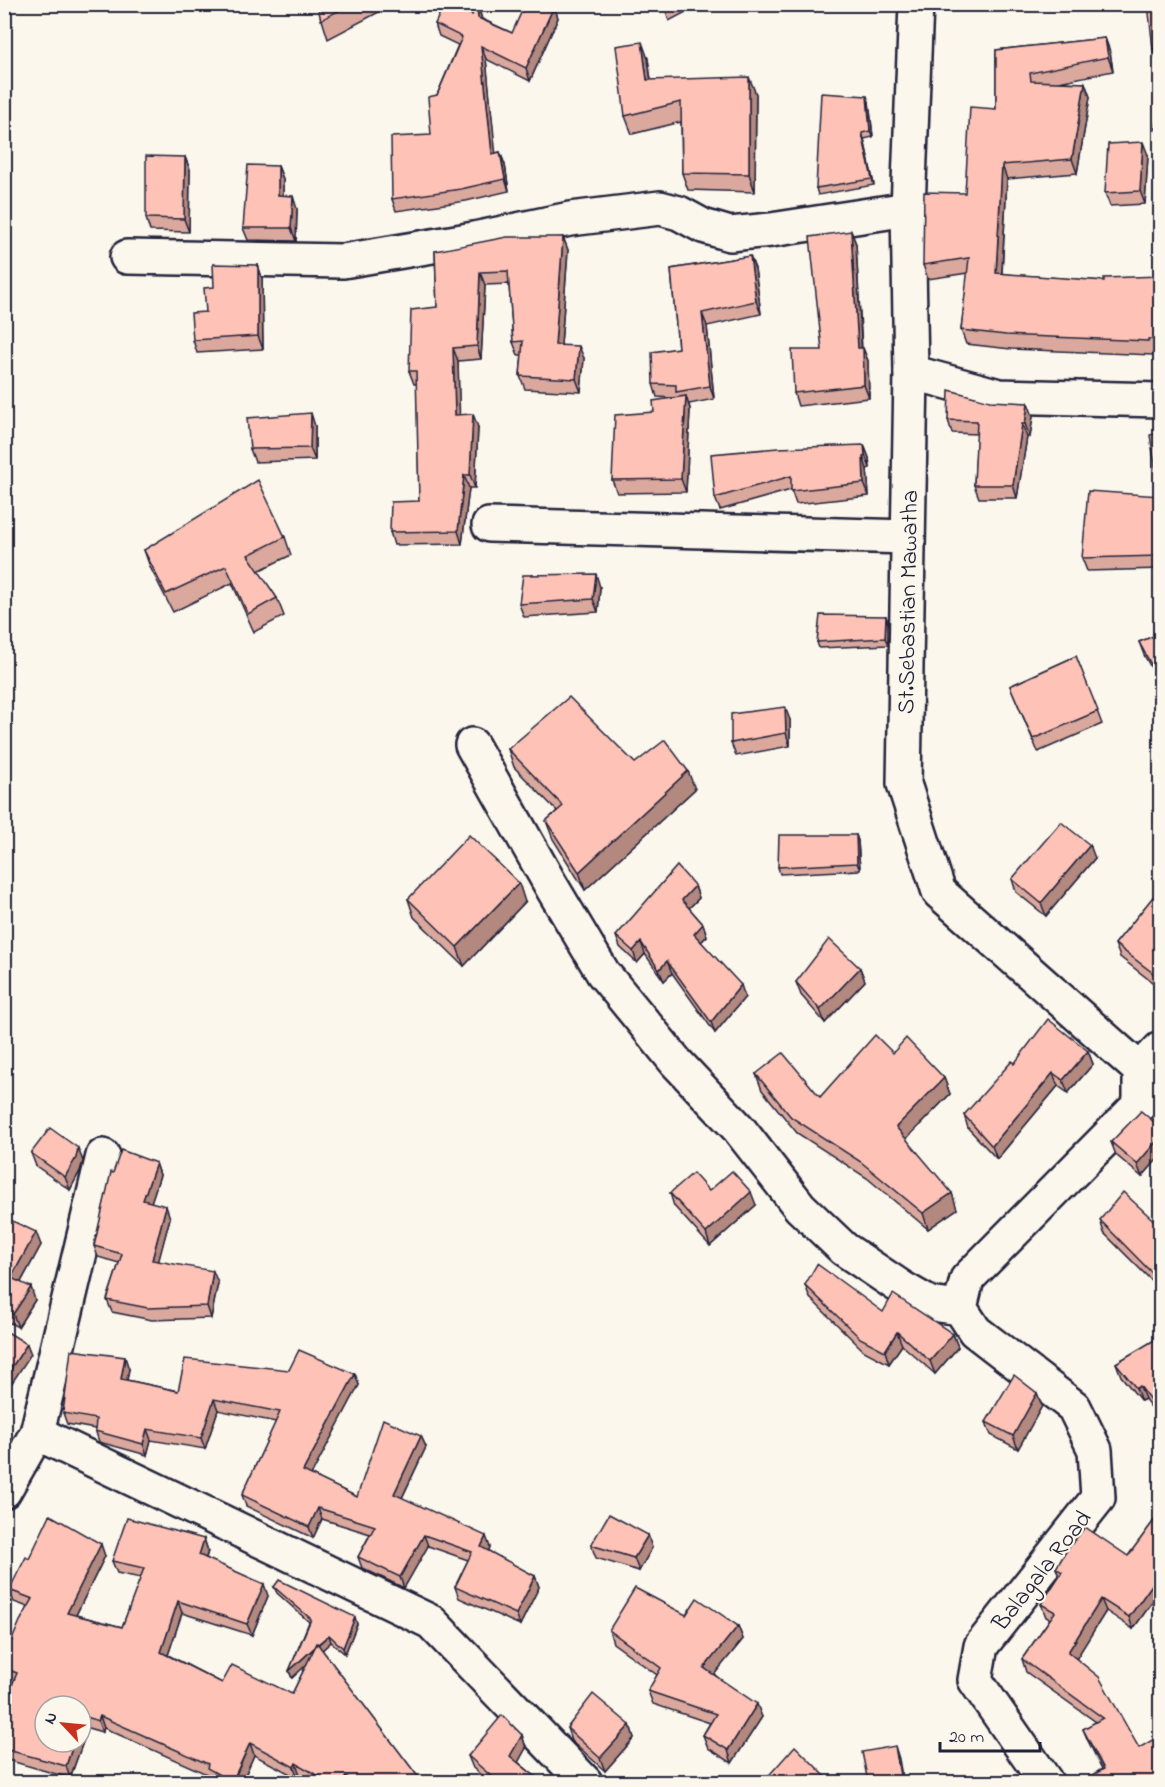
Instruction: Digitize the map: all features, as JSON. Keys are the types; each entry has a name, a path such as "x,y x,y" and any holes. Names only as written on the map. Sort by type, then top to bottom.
{"street":[{"name":"St.Sebastian Mawatha","path":"916,4 908,209 911,372 904,784 939,892 1150,1060 1150,1101"},
{"path":"127,257 343,261 474,239 570,219 660,208 679,213 703,226 730,234 908,209"},
{"path":"911,372 999,396 1161,400"},
{"path":"489,525 908,537"},
{"path":"472,745 552,889 603,973 676,1062 739,1129 800,1207 844,1249 930,1304 960,1308 967,1279 1150,1101"},
{"path":"4,1491 37,1434 103,1156"},
{"name":"Balagala Road","path":"960,1308 975,1331 1074,1407 1095,1450 1098,1498 981,1646 975,1680 1046,1782"},
{"path":"37,1434 430,1622 585,1782"}],"building":[{"path":"317,4 351,4 321,20"},
{"path":"444,4 450,4 472,15 477,4 478,18 512,33 525,4 554,6 526,68 481,46 492,154 500,152 505,179 461,189 392,199 391,137 431,135 428,97 437,95 462,37 435,24"},
{"path":"1148,4 1161,4 1161,48 1153,49"},
{"path":"1105,38 1108,57 1030,73 1031,81 1085,83 1072,159 1002,165 996,273 1104,281 1104,278 1161,276 1161,339 1148,339 1148,341 1006,335 961,330 969,258 923,265 924,192 965,193 970,107 996,109 996,50"},
{"path":"642,42 647,80 749,77 749,174 682,173 681,102 625,116 616,46"},
{"path":"1159,86 1161,86 1161,129 1156,129"},
{"path":"821,93 867,96 870,131 862,133 872,179 816,188"},
{"path":"1143,142 1140,191 1105,193 1108,144"},
{"path":"146,156 185,157 184,219 146,218"},
{"path":"248,165 278,166 278,195 293,196 291,228 243,228"},
{"path":"851,231 858,348 863,348 864,385 794,393 792,350 822,350 810,237"},
{"path":"507,237 563,237 555,345 579,346 576,379 520,376 523,341 513,342 508,271 480,272 477,346 453,348 455,415 473,414 470,475 464,475 458,531 390,532 391,502 419,501 416,371 409,371 411,310 437,307 435,251"},
{"path":"750,256 756,301 702,313 710,386 676,392 676,385 653,384 652,352 678,348 671,269"},
{"path":"213,264 258,265 258,336 193,340 191,313 206,312 204,288 214,287"},
{"path":"949,390 990,401 1028,403 1025,424 1022,424 1013,485 974,485 977,421 948,420"},
{"path":"686,396 681,479 612,480 615,415 654,412 653,401"},
{"path":"311,413 310,448 250,449 247,418"},
{"path":"1161,433 1161,559 1159,556 1082,558 1088,491 1160,496 1150,435"},
{"path":"864,445 864,483 791,491 791,476 715,498 711,454 778,448"},
{"path":"258,480 285,537 248,555 277,598 248,614 226,566 166,594 144,550"},
{"path":"596,574 593,599 519,604 523,575"},
{"path":"820,615 886,616 885,638 817,642"},
{"path":"1161,633 1161,681 1160,681 1139,642"},
{"path":"1076,656 1098,711 1033,739 1010,686"},
{"path":"569,697 635,763 665,740 688,771 579,872 546,821 563,806 508,749"},
{"path":"785,707 786,733 731,743 731,714"},
{"path":"1061,822 1090,845 1041,903 1012,879"},
{"path":"469,835 519,883 457,947 408,899"},
{"path":"779,835 856,835 857,863 778,867"},
{"path":"677,866 695,886 682,900 703,924 694,934 741,985 711,1022 667,961 659,970 641,942 633,951 616,936"},
{"path":"1161,887 1161,979 1115,944"},
{"path":"829,939 860,968 820,1010 796,982"},
{"path":"1048,1019 1088,1051 1063,1080 1053,1073 992,1146 964,1115 1012,1061 1014,1064"},
{"path":"875,1035 893,1053 906,1038 944,1078 896,1127 952,1193 923,1213 861,1162 791,1117 756,1074 783,1053 820,1097"},
{"path":"1141,1111 1161,1128 1161,1136 1137,1164 1111,1142"},
{"path":"50,1128 78,1148 76,1158 65,1177 31,1153"},
{"path":"121,1150 156,1163 143,1200 166,1206 152,1260 213,1271 207,1306 148,1308 107,1300 122,1254 94,1246 111,1172 113,1173"},
{"path":"732,1171 751,1192 706,1233 670,1193 693,1173 709,1191"},
{"path":"1123,1192 1161,1227 1161,1266 1152,1273 1100,1220"},
{"path":"4,1217 36,1232 11,1278 31,1287 13,1314 4,1310"},
{"path":"817,1264 883,1312 893,1294 953,1334 930,1361 897,1332 885,1351 860,1338 805,1285"},
{"path":"4,1330 27,1344 4,1379"},
{"path":"1161,1336 1161,1415 1140,1386 1136,1388 1116,1363"},
{"path":"71,1350 125,1357 121,1379 178,1391 185,1359 289,1370 299,1350 355,1374 303,1471 357,1497 383,1419 421,1436 394,1494 486,1536 481,1547 535,1576 516,1614 455,1587 472,1552 424,1535 400,1577 358,1557 375,1526 318,1508 309,1527 242,1495 280,1412 214,1399 201,1438 147,1429 143,1444 95,1431 96,1419 63,1413"},
{"path":"1014,1375 1037,1393 1013,1436 986,1422"},
{"path":"1161,1511 1161,1572 1129,1617 1101,1599 1068,1652 1099,1677 1139,1748 1161,1735 1161,1782 1089,1782 1087,1778 1104,1769 1083,1729 1103,1718 1022,1659 1055,1612 1041,1604 1062,1572 1056,1568 1085,1527 1128,1556"},
{"path":"609,1514 648,1535 634,1558 591,1545"},
{"path":"50,1515 101,1544 67,1613 122,1627 144,1568 112,1561 127,1518 204,1539 199,1555 264,1584 247,1624 178,1601 161,1652 222,1683 232,1665 292,1694 317,1643 419,1778 412,1782 353,1782 346,1776 343,1782 329,1782 296,1763 294,1767 250,1743 232,1782 207,1768 208,1764 100,1716 98,1721 93,1719 93,1694 33,1694 33,1754 70,1754 66,1766 4,1749 4,1704 17,1673 4,1668 4,1659 20,1621 33,1599 9,1590 26,1557 29,1559"},
{"path":"279,1580 355,1617 343,1648 329,1635 317,1643 289,1671 311,1619 274,1587"},
{"path":"635,1588 686,1615 697,1598 738,1626 704,1668 757,1704 728,1750 703,1735 716,1714 648,1691 661,1668 609,1630"},
{"path":"593,1694 630,1725 600,1758 567,1728"},
{"path":"502,1715 522,1735 510,1756 542,1782 498,1782 468,1756"},
{"path":"795,1746 831,1782 763,1782"},
{"path":"895,1746 901,1782 868,1782 862,1752"}]}
